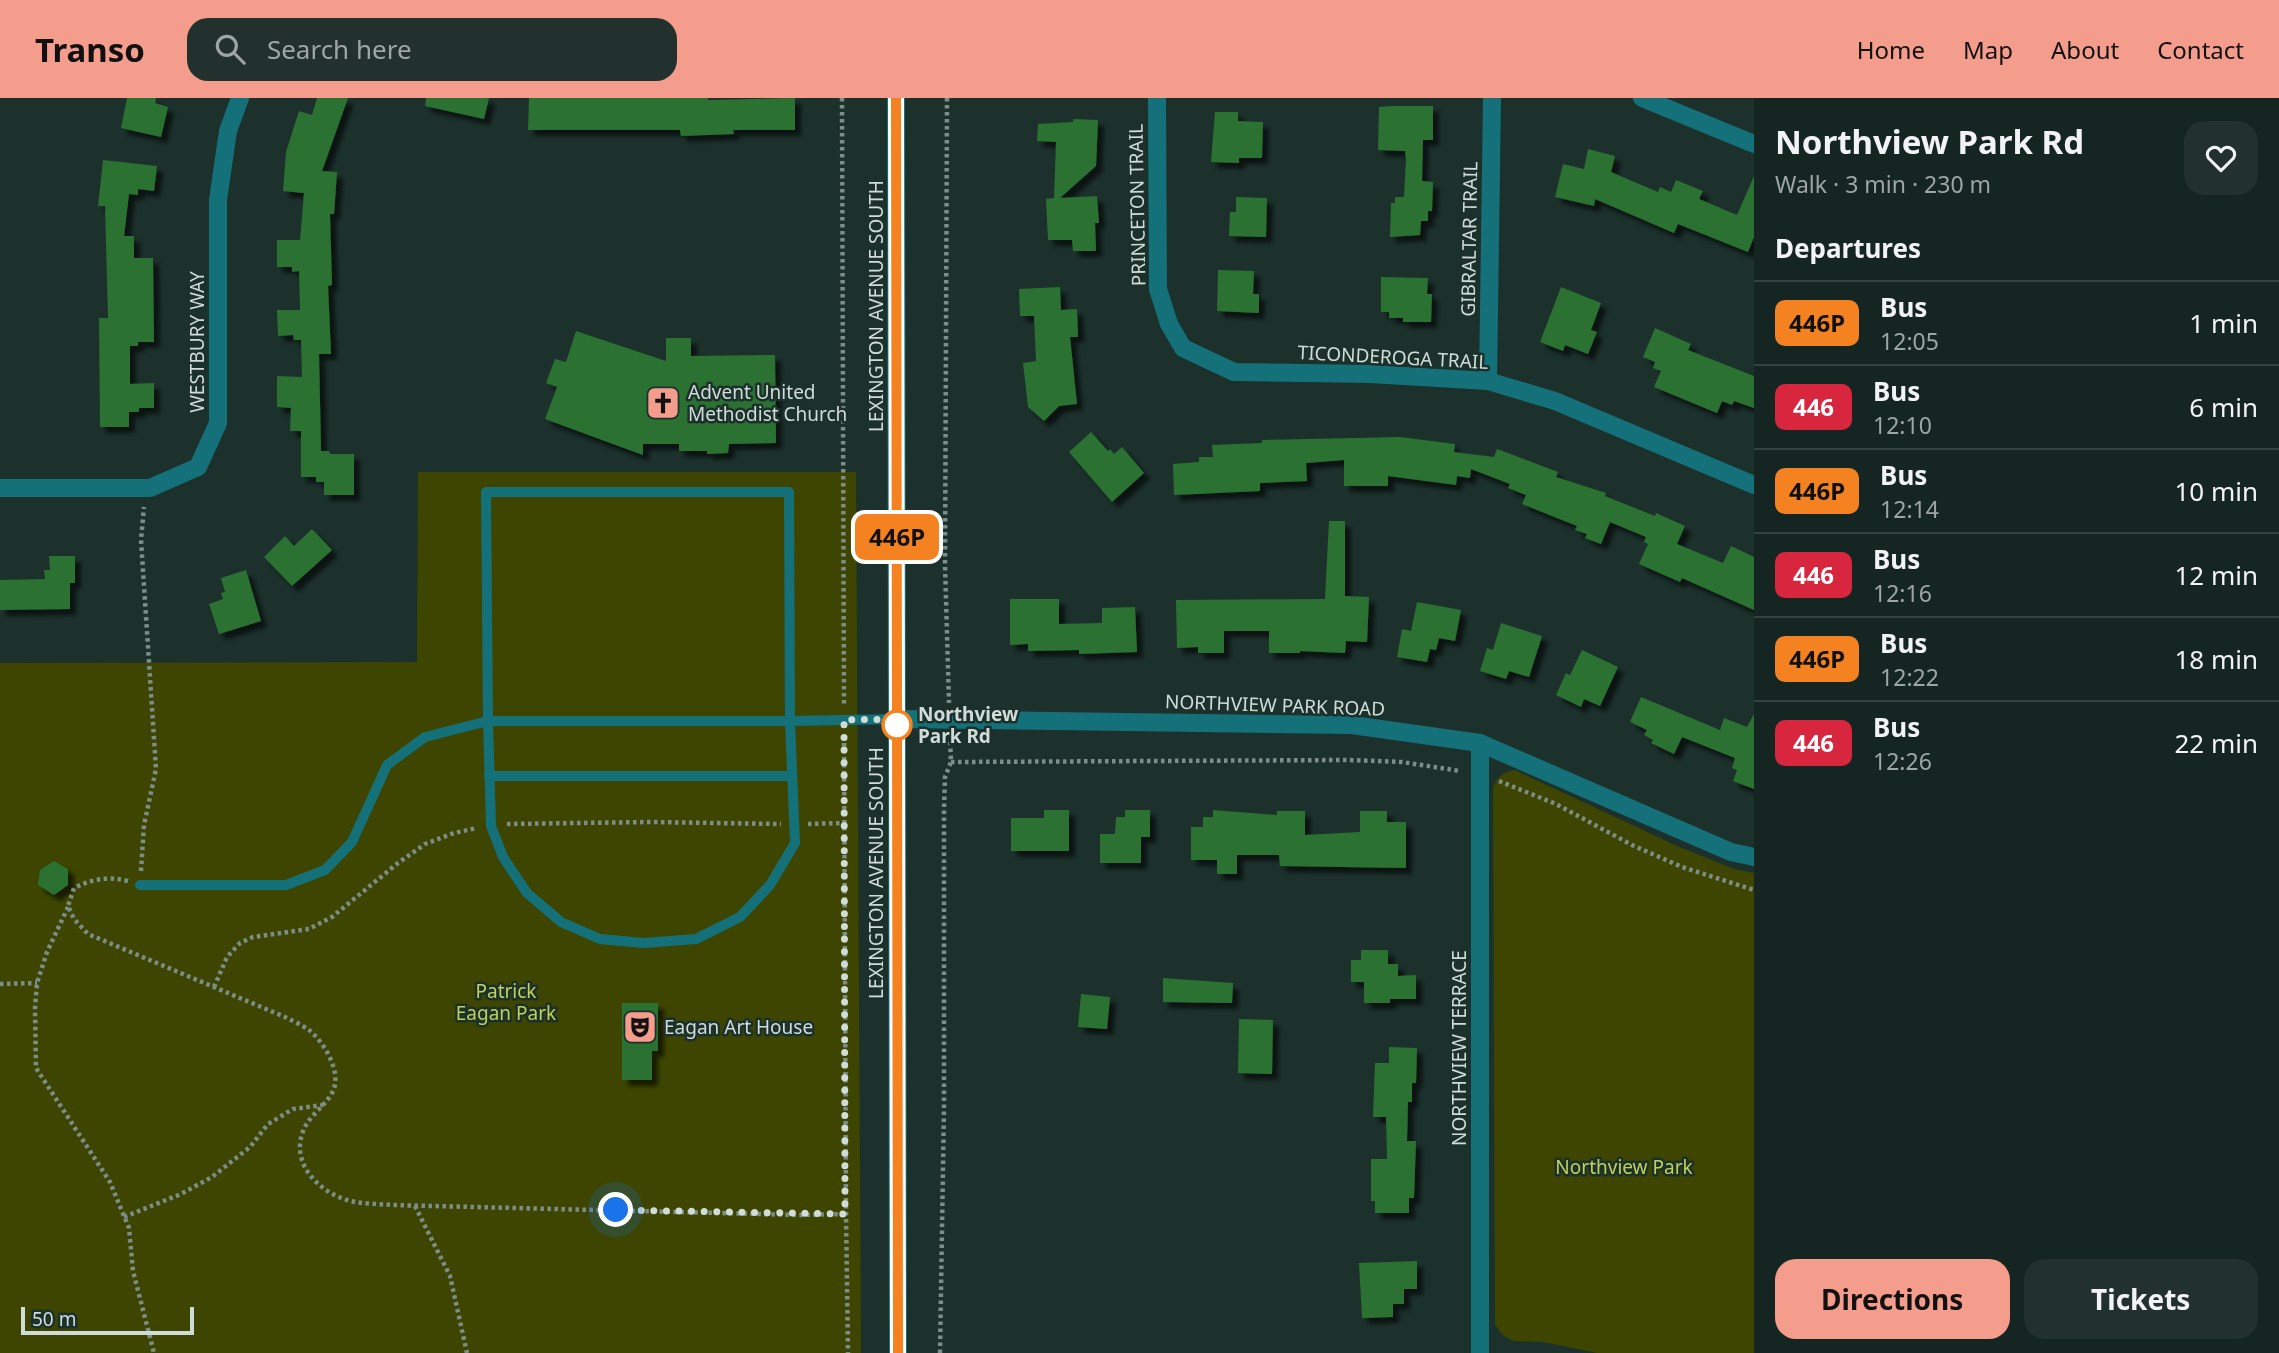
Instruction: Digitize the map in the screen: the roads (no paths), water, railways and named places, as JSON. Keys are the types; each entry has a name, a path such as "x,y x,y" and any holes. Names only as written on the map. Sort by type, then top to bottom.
{"street":[{"name":"WESTBURY WAY","path":"0,488 150,488 198,467 218,423 218,201 228,131 240,98"},
{"name":"LEXINGTON AVENUE SOUTH","path":"896,98 898,1353"},
{"name":"PRINCETON TRAIL","path":"1157,98 1158,289 1169,324 1183,348"},
{"name":"GIBRALTAR TRAIL","path":"1488,381 1492,98"},
{"path":"1642,98 1754,144"},
{"name":"TICONDEROGA TRAIL","path":"1183,348 1234,372 1371,374 1488,381 1555,401 1754,485"},
{"name":"NORTHVIEW PARK ROAD","path":"897,719 1352,725 1480,743 1731,852 1754,857"},
{"name":"NORTHVIEW TERRACE","path":"1480,743 1480,1353"}],"lane":[{"path":"486,492 789,492 790,721 795,843 770,885 740,917 696,939 644,943 600,939 561,922 527,893 503,857 491,826 486,492"},
{"path":"140,884 286,885 325,870 352,842 387,765 425,737 488,722 897,719"},
{"path":"489,776 792,776"}],"place":[{"name":"Advent United Methodist Church","path":"663,403"},
{"name":"Northview Park Rd","path":"897,725"},
{"name":"Eagan Art House","path":"640,1027"}],"park label":[{"name":"Patrick Eagan Park","path":"506,1002"},
{"name":"Northview Park","path":"1624,1167"}]}
